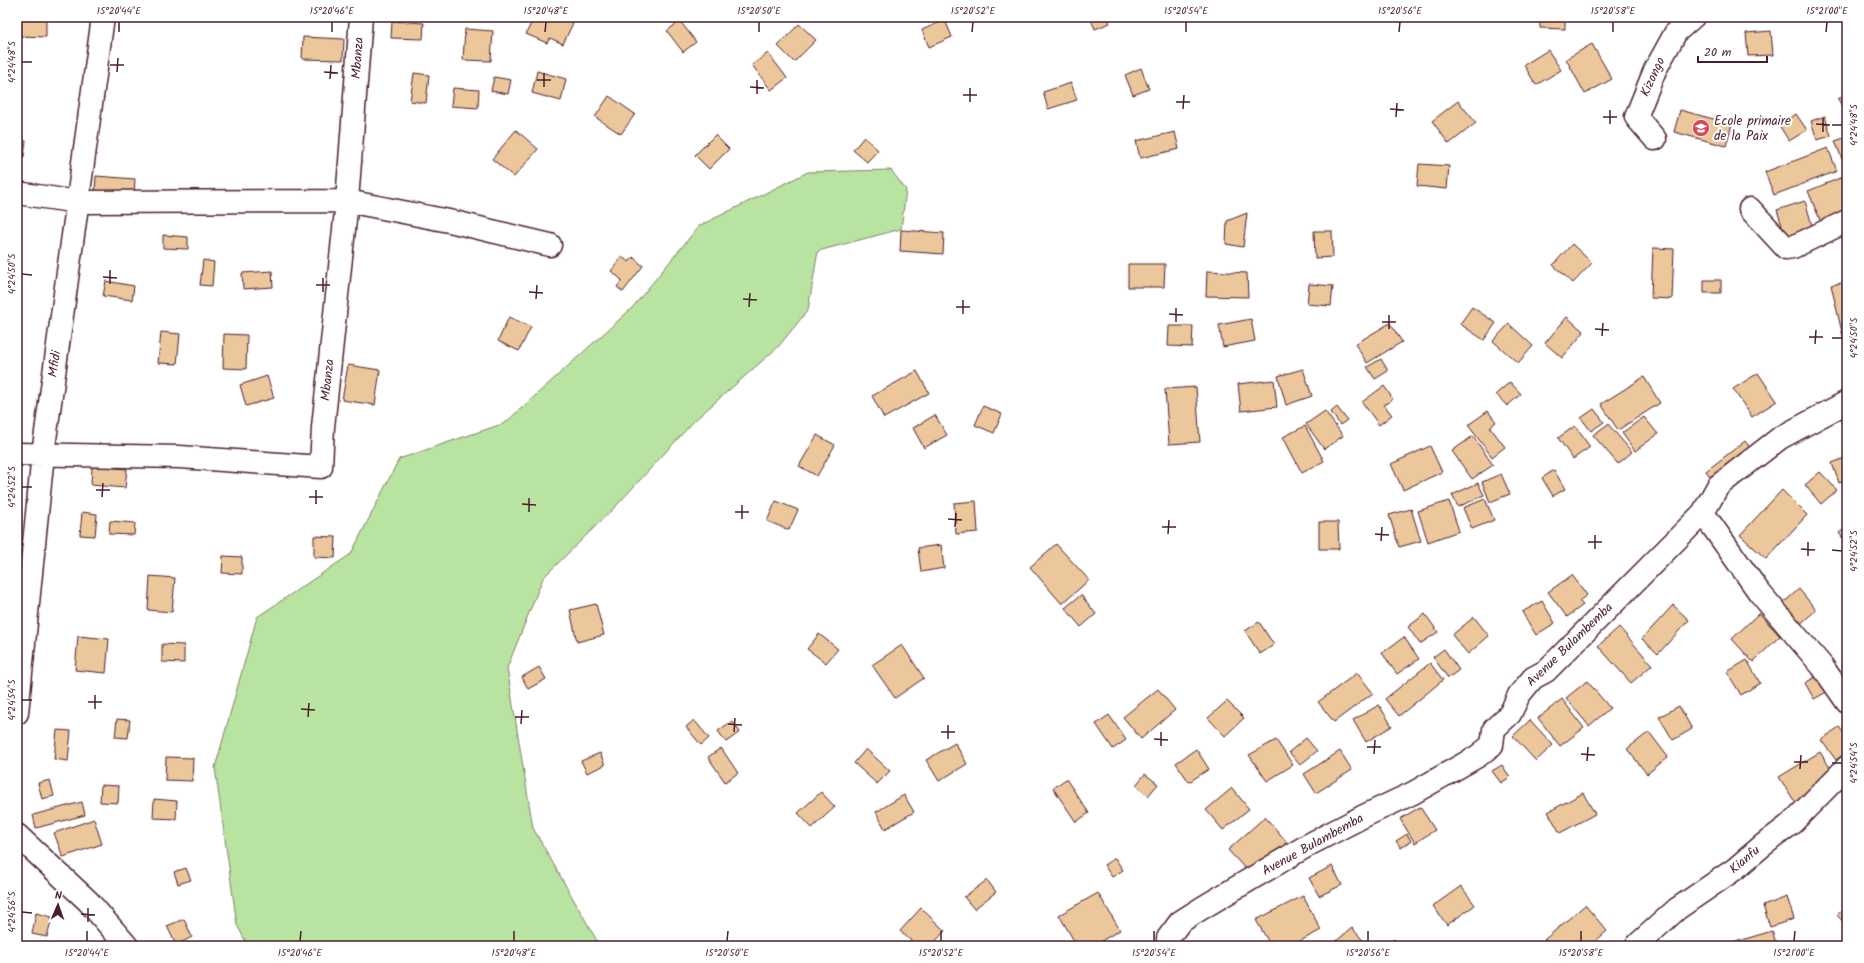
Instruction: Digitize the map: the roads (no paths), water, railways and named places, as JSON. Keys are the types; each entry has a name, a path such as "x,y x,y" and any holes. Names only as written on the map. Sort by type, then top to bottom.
{"street":[{"name":"Mfidi","path":"17,712 43,454 103,17"},
{"name":"Mbanza","path":"43,454 180,457 321,467 323,427 347,201 361,17"},
{"name":"Kizongo","path":"1655,139 1636,118 1655,70 1676,32 1693,17"},
{"path":"17,193 78,202 347,201 454,222 550,245"},
{"path":"1750,209 1786,248 1793,247 1847,220"},
{"name":"Avenue Bulambemba","path":"1168,946 1168,938 1180,922 1202,908 1310,844 1364,816 1414,793 1478,756 1492,745 1494,729 1510,714 1520,695 1533,678 1546,671 1703,513 1718,486 1780,438 1847,402"},
{"path":"17,454 43,454"},
{"path":"1703,513 1759,592 1822,666 1847,702"},
{"name":"Kianfu","path":"1636,946 1677,909 1736,869 1762,846 1792,824 1847,767"},
{"path":"17,835 88,901 127,946"}],"place":[{"name":"Ecole primaire de la Paix","path":"1701,128"}]}
